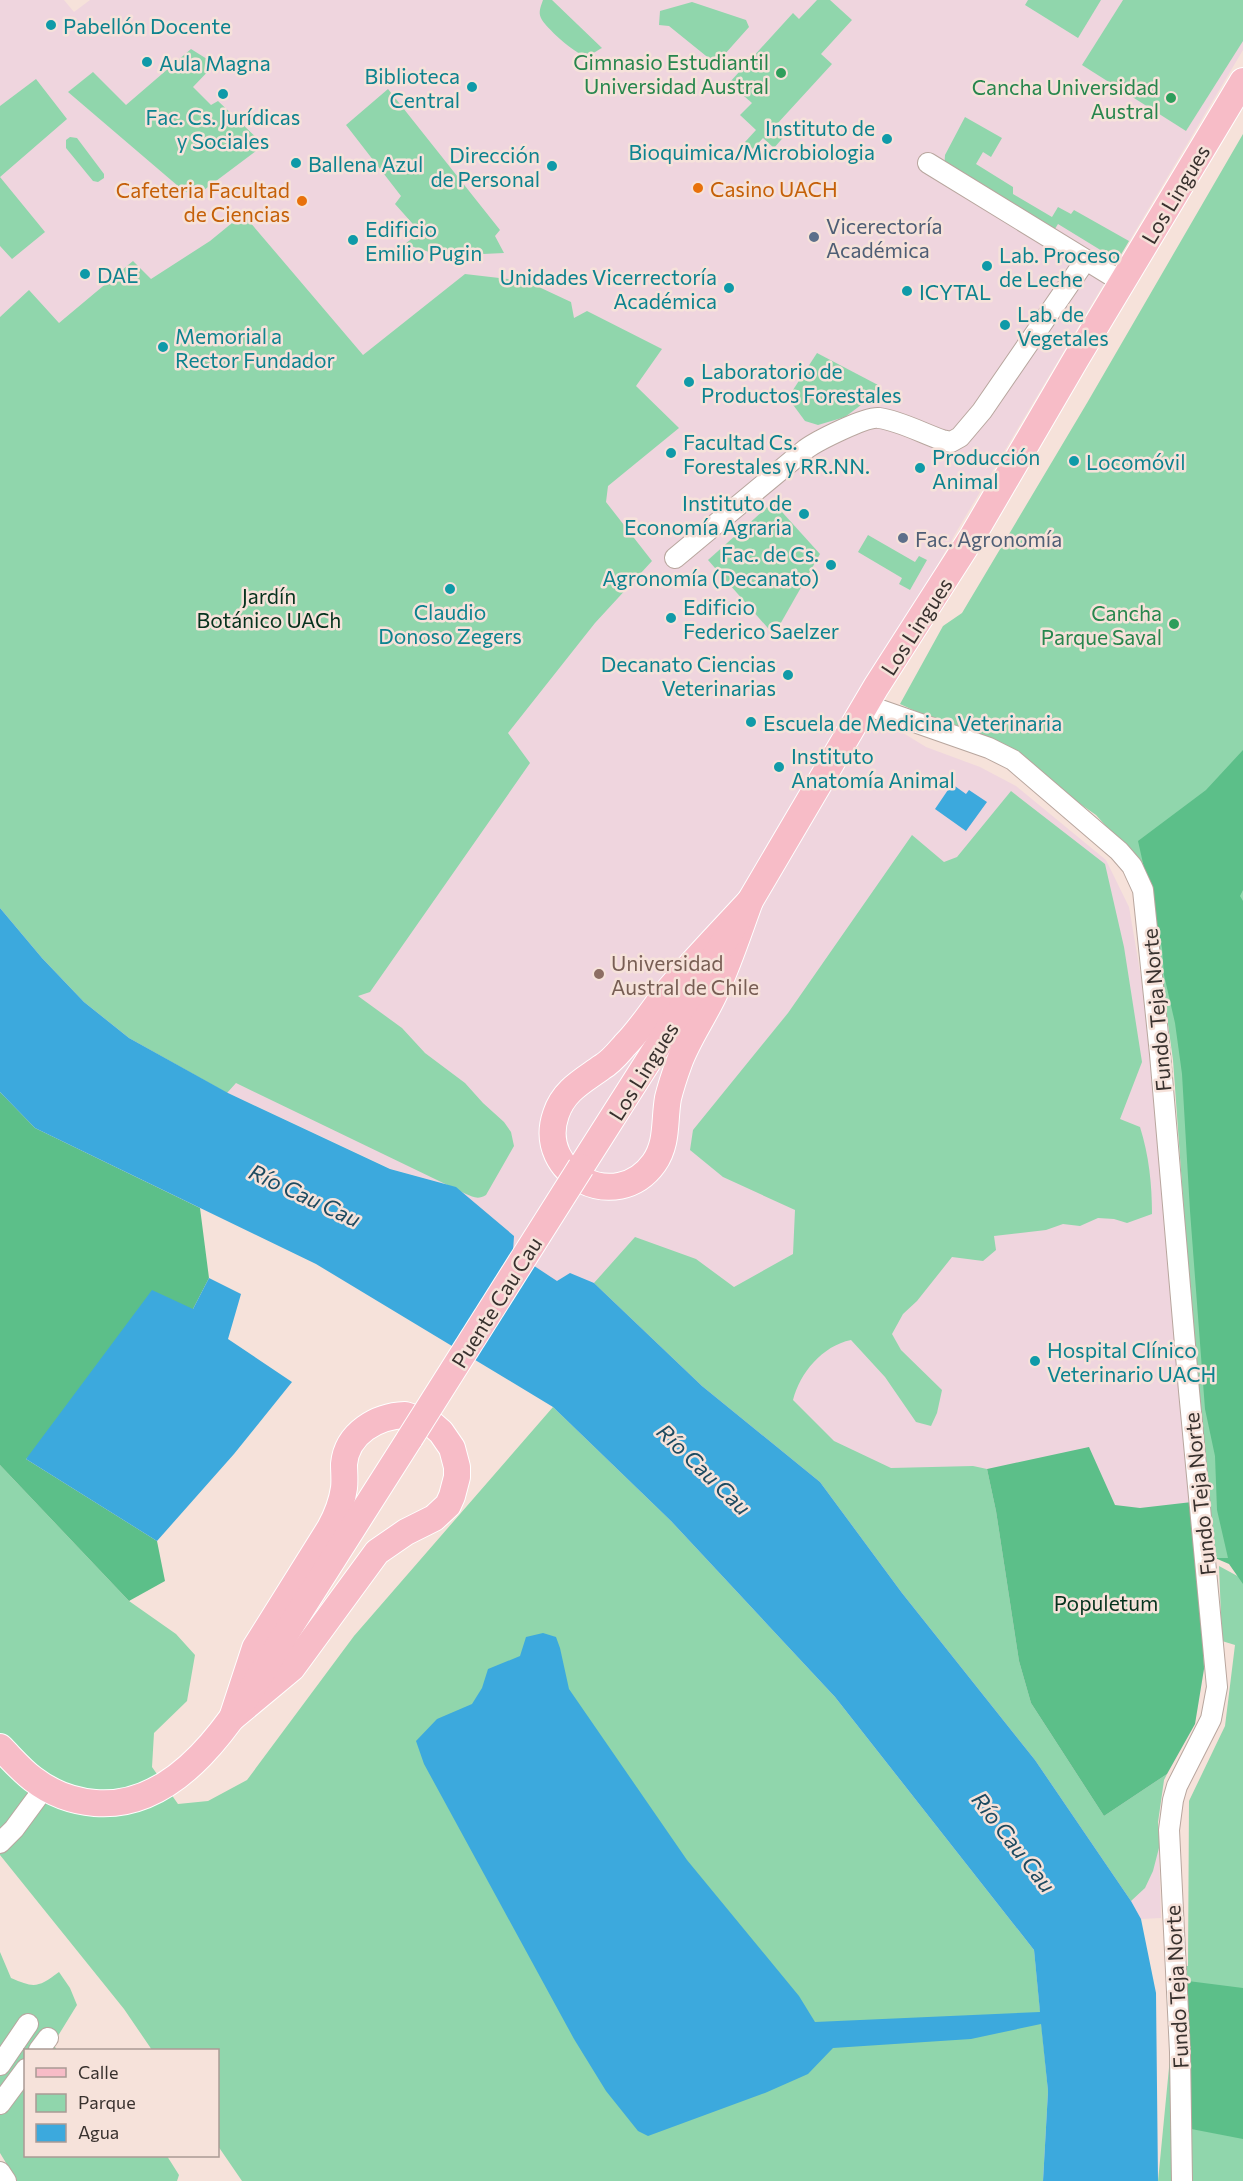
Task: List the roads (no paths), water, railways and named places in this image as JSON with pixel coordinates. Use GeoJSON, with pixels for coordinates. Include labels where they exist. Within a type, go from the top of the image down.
{"type":"FeatureCollection","features":[{"type":"Feature","properties":{"kind":"main road","name":"Los Lingues"},"geometry":{"type":"LineString","coordinates":[[582,1167],[750,902],[866,705],[972,537],[1243,81]]}},
{"type":"Feature","properties":{"kind":"main road"},"geometry":{"type":"LineString","coordinates":[[750,902],[717,988],[680,1060],[668,1099],[664,1140],[655,1161],[642,1176],[616,1187],[596,1186],[578,1179],[564,1166],[555,1150],[552,1131],[560,1104],[574,1086],[604,1066],[627,1044],[672,986],[750,902]]}},
{"type":"Feature","properties":{"kind":"main road","name":"Puente Cau Cau"},"geometry":{"type":"LineString","coordinates":[[232,1718],[582,1167]]}},
{"type":"Feature","properties":{"kind":"main road"},"geometry":{"type":"LineString","coordinates":[[0,1747],[22,1770],[45,1787],[87,1802],[116,1803],[143,1797],[179,1776],[232,1718],[292,1668],[377,1552],[406,1532],[434,1518],[448,1504],[458,1477],[456,1457],[447,1439],[433,1425],[424,1420],[405,1416],[386,1417],[368,1425],[354,1439],[346,1457],[345,1485],[337,1514],[255,1648],[232,1718]]}},
{"type":"Feature","properties":{"kind":"street"},"geometry":{"type":"LineString","coordinates":[[928,163],[1084,261],[1122,282]]}},
{"type":"Feature","properties":{"kind":"street"},"geometry":{"type":"LineString","coordinates":[[675,558],[812,445],[854,425],[877,417],[942,440],[951,442],[960,437],[982,411],[1084,261]]}},
{"type":"Feature","properties":{"kind":"street","name":"Fundo Teja Norte"},"geometry":{"type":"LineString","coordinates":[[866,705],[989,748],[1013,760],[1119,851],[1132,866],[1143,890],[1161,1054],[1189,1391],[1217,1687],[1211,1719],[1175,1793],[1168,1830],[1180,2052],[1182,2181]]}},
{"type":"Feature","properties":{"kind":"street"},"geometry":{"type":"LineString","coordinates":[[0,1843],[14,1829],[45,1787]]}},
{"type":"Feature","properties":{"kind":"street"},"geometry":{"type":"LineString","coordinates":[[0,2065],[28,2024]]}},
{"type":"Feature","properties":{"kind":"street"},"geometry":{"type":"LineString","coordinates":[[0,2104],[24,2072]]}},
{"type":"Feature","properties":{"kind":"street"},"geometry":{"type":"LineString","coordinates":[[0,2172],[6,2181]]}},
{"type":"Feature","properties":{"kind":"water"},"geometry":{"type":"Polygon","coordinates":[[[952,784],[966,794],[969,790],[987,802],[966,831],[935,809],[952,784]]]}},
{"type":"Feature","properties":{"kind":"water","name":"Río Cau Cau"},"geometry":{"type":"Polygon","coordinates":[[[0,908],[42,958],[84,1002],[129,1038],[228,1093],[390,1169],[456,1187],[514,1236],[513,1252],[557,1281],[570,1273],[594,1283],[702,1386],[820,1482],[902,1593],[1035,1760],[1141,1919],[1156,1993],[1158,2181],[1043,2181],[1048,2091],[1041,2024],[971,2039],[833,2048],[808,2074],[765,2093],[648,2136],[638,2131],[606,2091],[574,2039],[424,1764],[416,1741],[437,1719],[472,1704],[482,1688],[488,1669],[520,1656],[526,1637],[543,1633],[556,1637],[569,1689],[687,1860],[799,1996],[815,2022],[1040,2012],[1034,1950],[835,1697],[671,1521],[553,1407],[316,1264],[35,1128],[0,1092],[0,908]]]}},
{"type":"Feature","properties":{"kind":"water"},"geometry":{"type":"Polygon","coordinates":[[[209,1278],[241,1294],[228,1339],[292,1382],[234,1454],[157,1541],[26,1459],[152,1290],[193,1309],[209,1278]]]}},
{"type":"Feature","properties":{"kind":"place","name":"Pabellón Docente"},"geometry":{"type":"Point","coordinates":[51,25]}},
{"type":"Feature","properties":{"kind":"place","name":"Aula Magna"},"geometry":{"type":"Point","coordinates":[147,62]}},
{"type":"Feature","properties":{"kind":"place","name":"Gimnasio Estudiantil Universidad Austral"},"geometry":{"type":"Point","coordinates":[781,73]}},
{"type":"Feature","properties":{"kind":"place","name":"Biblioteca Central"},"geometry":{"type":"Point","coordinates":[472,87]}},
{"type":"Feature","properties":{"kind":"place","name":"Fac. Cs. Jurídicas y Sociales"},"geometry":{"type":"Point","coordinates":[223,94]}},
{"type":"Feature","properties":{"kind":"place","name":"Cancha Universidad Austral"},"geometry":{"type":"Point","coordinates":[1171,98]}},
{"type":"Feature","properties":{"kind":"place","name":"Instituto de Bioquimica/Microbiologia"},"geometry":{"type":"Point","coordinates":[887,139]}},
{"type":"Feature","properties":{"kind":"place","name":"Ballena Azul"},"geometry":{"type":"Point","coordinates":[296,163]}},
{"type":"Feature","properties":{"kind":"place","name":"Dirección de Personal"},"geometry":{"type":"Point","coordinates":[552,166]}},
{"type":"Feature","properties":{"kind":"place","name":"Casino UACH"},"geometry":{"type":"Point","coordinates":[698,188]}},
{"type":"Feature","properties":{"kind":"place","name":"Cafeteria Facultad de Ciencias"},"geometry":{"type":"Point","coordinates":[302,201]}},
{"type":"Feature","properties":{"kind":"place","name":"Vicerectoría Académica"},"geometry":{"type":"Point","coordinates":[814,237]}},
{"type":"Feature","properties":{"kind":"place","name":"Edificio Emilio Pugin"},"geometry":{"type":"Point","coordinates":[353,240]}},
{"type":"Feature","properties":{"kind":"place","name":"Lab. Proceso de Leche"},"geometry":{"type":"Point","coordinates":[987,266]}},
{"type":"Feature","properties":{"kind":"place","name":"DAE"},"geometry":{"type":"Point","coordinates":[85,274]}},
{"type":"Feature","properties":{"kind":"place","name":"Unidades Vicerrectoría Académica"},"geometry":{"type":"Point","coordinates":[729,288]}},
{"type":"Feature","properties":{"kind":"place","name":"ICYTAL"},"geometry":{"type":"Point","coordinates":[907,291]}},
{"type":"Feature","properties":{"kind":"place","name":"Lab. de Vegetales"},"geometry":{"type":"Point","coordinates":[1005,325]}},
{"type":"Feature","properties":{"kind":"place","name":"Memorial a Rector Fundador"},"geometry":{"type":"Point","coordinates":[163,347]}},
{"type":"Feature","properties":{"kind":"place","name":"Laboratorio de Productos Forestales"},"geometry":{"type":"Point","coordinates":[689,382]}},
{"type":"Feature","properties":{"kind":"place","name":"Facultad Cs. Forestales y RR.NN."},"geometry":{"type":"Point","coordinates":[671,453]}},
{"type":"Feature","properties":{"kind":"place","name":"Locomóvil"},"geometry":{"type":"Point","coordinates":[1074,461]}},
{"type":"Feature","properties":{"kind":"place","name":"Producción Animal"},"geometry":{"type":"Point","coordinates":[920,468]}},
{"type":"Feature","properties":{"kind":"place","name":"Instituto de Economía Agraria"},"geometry":{"type":"Point","coordinates":[804,514]}},
{"type":"Feature","properties":{"kind":"place","name":"Fac. Agronomía"},"geometry":{"type":"Point","coordinates":[903,538]}},
{"type":"Feature","properties":{"kind":"place","name":"Fac. de Cs. Agronomía (Decanato)"},"geometry":{"type":"Point","coordinates":[831,565]}},
{"type":"Feature","properties":{"kind":"place","name":"Claudio Donoso Zegers"},"geometry":{"type":"Point","coordinates":[450,589]}},
{"type":"Feature","properties":{"kind":"place","name":"Edificio Federico Saelzer"},"geometry":{"type":"Point","coordinates":[671,618]}},
{"type":"Feature","properties":{"kind":"place","name":"Cancha Parque Saval"},"geometry":{"type":"Point","coordinates":[1174,624]}},
{"type":"Feature","properties":{"kind":"place","name":"Decanato Ciencias Veterinarias"},"geometry":{"type":"Point","coordinates":[788,675]}},
{"type":"Feature","properties":{"kind":"place","name":"Escuela de Medicina Veterinaria"},"geometry":{"type":"Point","coordinates":[751,722]}},
{"type":"Feature","properties":{"kind":"place","name":"Instituto Anatomía Animal"},"geometry":{"type":"Point","coordinates":[779,767]}},
{"type":"Feature","properties":{"kind":"place","name":"Universidad Austral de Chile"},"geometry":{"type":"Point","coordinates":[599,974]}},
{"type":"Feature","properties":{"kind":"place","name":"Hospital Clínico Veterinario UACH"},"geometry":{"type":"Point","coordinates":[1035,1361]}},
{"type":"Feature","properties":{"kind":"park label","name":"Jardín Botánico UACh"},"geometry":{"type":"Point","coordinates":[269,607]}},
{"type":"Feature","properties":{"kind":"park label","name":"Populetum"},"geometry":{"type":"Point","coordinates":[1106,1602]}}]}
